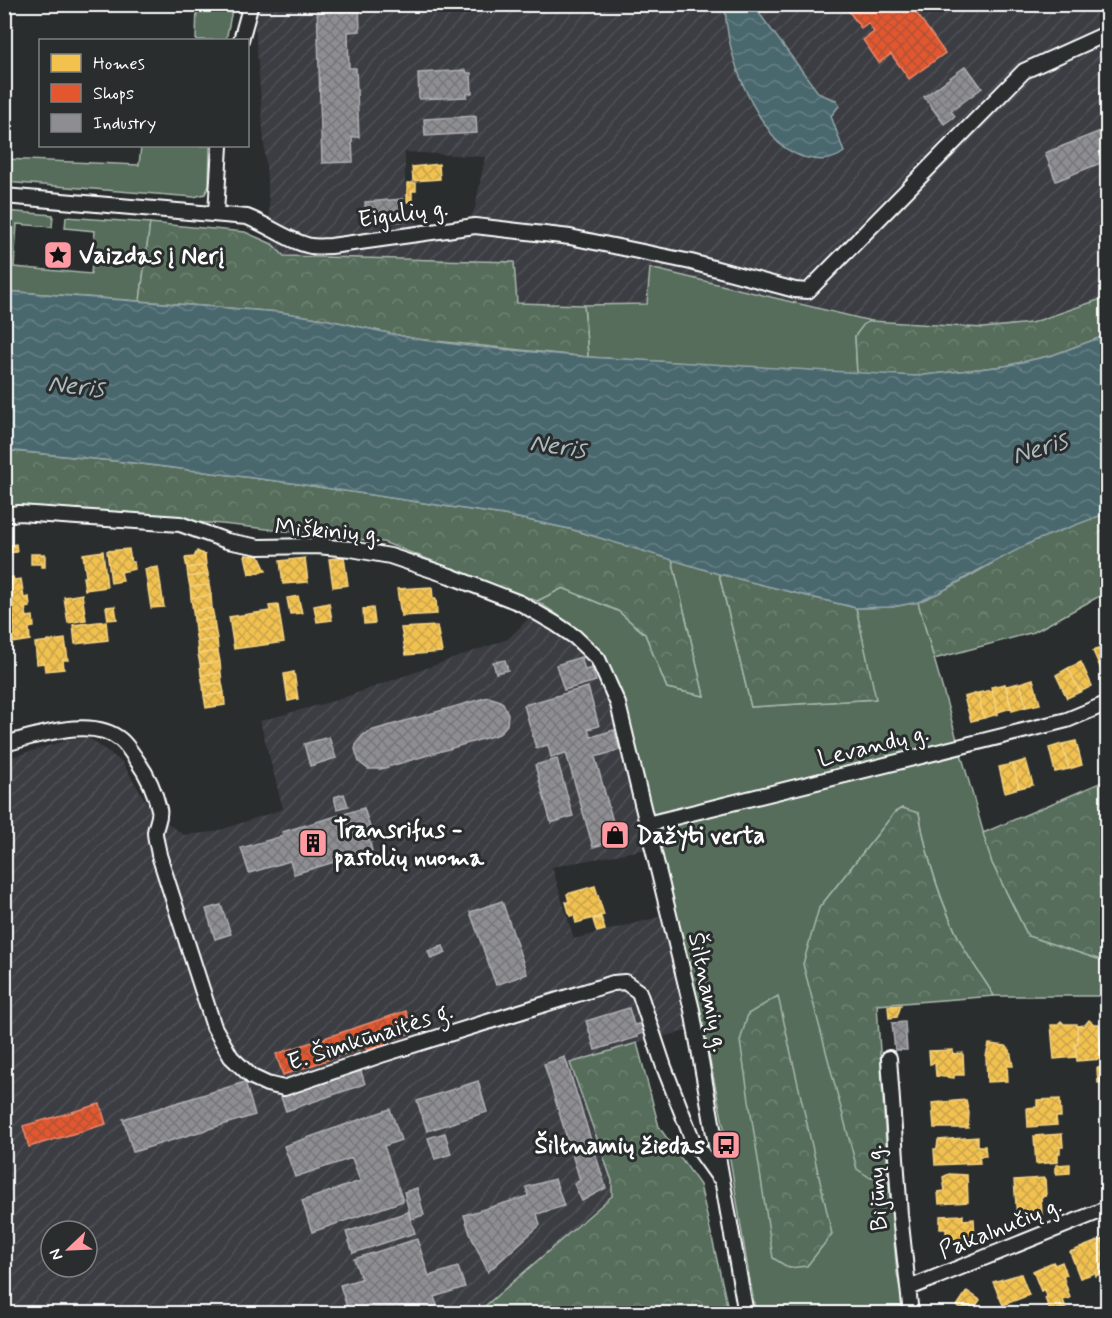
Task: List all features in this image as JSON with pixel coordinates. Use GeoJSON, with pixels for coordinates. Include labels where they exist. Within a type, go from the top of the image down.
{"type":"FeatureCollection","features":[{"type":"Feature","properties":{"kind":"street"},"geometry":{"type":"LineString","coordinates":[[241,39],[251,4]]}},
{"type":"Feature","properties":{"kind":"street","name":"Eigulių g."},"geometry":{"type":"LineString","coordinates":[[4,196],[248,217],[293,240],[311,246],[330,246],[475,226],[570,237],[692,262],[795,290],[808,291],[1024,71],[1107,33]]}},
{"type":"Feature","properties":{"kind":"street"},"geometry":{"type":"LineString","coordinates":[[216,213],[220,147]]}},
{"type":"Feature","properties":{"kind":"street","name":"Miškinių g."},"geometry":{"type":"LineString","coordinates":[[4,515],[19,513],[180,524],[227,541],[259,547],[316,546],[390,556],[520,603],[575,637],[598,659],[611,684]]}},
{"type":"Feature","properties":{"kind":"street","name":"Šiltnamių g."},"geometry":{"type":"LineString","coordinates":[[611,684],[618,704],[692,1010],[747,1314]]}},
{"type":"Feature","properties":{"kind":"street","name":"Levandų g."},"geometry":{"type":"LineString","coordinates":[[647,824],[1067,720],[1107,703]]}},
{"type":"Feature","properties":{"kind":"street","name":"E. Šimkūnaitės g."},"geometry":{"type":"LineString","coordinates":[[4,744],[80,728],[94,728],[109,732],[131,751],[144,771],[160,812],[155,833],[159,855],[214,1027],[231,1058],[252,1077],[284,1088],[470,1027],[612,983],[625,982],[639,992],[693,1142],[721,1180]]}},
{"type":"Feature","properties":{"kind":"street","name":"Bijūnų g."},"geometry":{"type":"LineString","coordinates":[[889,1058],[900,1215],[911,1314]]}},
{"type":"Feature","properties":{"kind":"street","name":"Pakalnučių g."},"geometry":{"type":"LineString","coordinates":[[909,1288],[1107,1208]]}},
{"type":"Feature","properties":{"kind":"shaded area"},"geometry":{"type":"Polygon","coordinates":[[[257,4],[1107,5],[1107,297],[1031,323],[983,328],[871,321],[650,268],[647,304],[517,303],[514,262],[284,256],[272,244],[254,13],[257,4]],[[405,152],[405,206],[419,224],[470,218],[475,208],[485,157],[405,152]]]}},
{"type":"Feature","properties":{"kind":"shaded area"},"geometry":{"type":"Polygon","coordinates":[[[530,617],[582,652],[595,667],[613,714],[647,849],[552,867],[574,939],[663,916],[690,1030],[571,1063],[612,1181],[612,1196],[477,1313],[5,1314],[5,759],[71,739],[89,738],[122,762],[153,813],[184,835],[214,832],[283,809],[260,721],[337,700],[508,639],[530,617]]]}},
{"type":"Feature","properties":{"kind":"green space"},"geometry":{"type":"Polygon","coordinates":[[[197,5],[233,5],[226,39],[196,39],[197,5]]]}},
{"type":"Feature","properties":{"kind":"green space"},"geometry":{"type":"Polygon","coordinates":[[[141,147],[210,147],[209,186],[205,194],[194,197],[5,182],[5,159],[139,165],[141,147]]]}},
{"type":"Feature","properties":{"kind":"green space"},"geometry":{"type":"Polygon","coordinates":[[[4,211],[53,215],[52,227],[17,224],[14,267],[91,274],[95,231],[65,228],[66,217],[150,223],[140,301],[5,291],[4,211]]]}},
{"type":"Feature","properties":{"kind":"green space"},"geometry":{"type":"Polygon","coordinates":[[[150,223],[245,232],[272,244],[284,256],[514,262],[517,303],[584,305],[588,357],[416,339],[324,319],[279,312],[140,301],[150,223]]]}},
{"type":"Feature","properties":{"kind":"green space"},"geometry":{"type":"Polygon","coordinates":[[[650,268],[871,321],[864,325],[855,336],[857,374],[588,357],[584,305],[647,304],[650,268]]]}},
{"type":"Feature","properties":{"kind":"green space"},"geometry":{"type":"Polygon","coordinates":[[[1107,297],[1107,335],[1053,355],[1005,366],[916,376],[857,374],[855,336],[864,324],[871,321],[983,328],[1031,323],[1107,297]]]}},
{"type":"Feature","properties":{"kind":"green space"},"geometry":{"type":"Polygon","coordinates":[[[4,450],[134,463],[292,483],[504,515],[570,529],[672,559],[704,696],[667,688],[645,634],[618,611],[563,588],[537,601],[383,542],[222,524],[5,508],[4,450]]]}},
{"type":"Feature","properties":{"kind":"green space"},"geometry":{"type":"Polygon","coordinates":[[[1107,513],[1107,592],[1034,632],[934,659],[918,602],[1033,541],[1107,513]]]}},
{"type":"Feature","properties":{"kind":"green space"},"geometry":{"type":"Polygon","coordinates":[[[672,559],[719,574],[751,707],[875,699],[856,608],[892,607],[918,602],[992,863],[1028,936],[1107,962],[1107,996],[994,996],[954,929],[941,897],[926,848],[919,814],[902,808],[895,812],[819,908],[869,1177],[888,1175],[897,1273],[905,1313],[756,1313],[728,1148],[707,1046],[659,842],[622,700],[595,648],[558,615],[537,601],[563,588],[618,611],[645,634],[667,688],[704,696],[672,559]]]}},
{"type":"Feature","properties":{"kind":"green space"},"geometry":{"type":"Polygon","coordinates":[[[719,574],[856,608],[876,699],[751,707],[719,574]]]}},
{"type":"Feature","properties":{"kind":"green space"},"geometry":{"type":"Polygon","coordinates":[[[1107,780],[1107,962],[1028,936],[992,863],[983,833],[1107,780]]]}},
{"type":"Feature","properties":{"kind":"green space"},"geometry":{"type":"Polygon","coordinates":[[[902,808],[919,813],[931,864],[954,929],[994,996],[877,1005],[888,1175],[869,1177],[857,1169],[803,964],[819,908],[895,812],[902,808]]]}},
{"type":"Feature","properties":{"kind":"green space"},"geometry":{"type":"Polygon","coordinates":[[[778,996],[832,1234],[807,1266],[789,1268],[773,1258],[740,1041],[748,1014],[778,996]]]}},
{"type":"Feature","properties":{"kind":"green space"},"geometry":{"type":"Polygon","coordinates":[[[637,1043],[659,1127],[700,1185],[729,1313],[477,1313],[612,1196],[612,1181],[570,1063],[637,1043]]]}},
{"type":"Feature","properties":{"kind":"water"},"geometry":{"type":"Polygon","coordinates":[[[725,5],[753,5],[817,91],[837,100],[839,106],[831,116],[844,152],[829,159],[809,158],[791,152],[775,139],[744,87],[729,37],[725,5]]]}},
{"type":"Feature","properties":{"kind":"water","name":"Neris"},"geometry":{"type":"Polygon","coordinates":[[[4,291],[279,312],[324,319],[416,339],[469,346],[588,357],[916,376],[1005,366],[1053,355],[1107,335],[1107,513],[1034,541],[939,593],[918,602],[892,607],[856,608],[719,574],[570,529],[504,515],[292,483],[134,463],[5,450],[4,291]]]}},
{"type":"Feature","properties":{"kind":"building: Homes"},"geometry":{"type":"Polygon","coordinates":[[[439,164],[440,179],[413,181],[412,167],[439,164]]]}},
{"type":"Feature","properties":{"kind":"building: Homes"},"geometry":{"type":"Polygon","coordinates":[[[407,183],[416,183],[416,191],[412,191],[412,202],[407,202],[407,183]]]}},
{"type":"Feature","properties":{"kind":"building: Homes"},"geometry":{"type":"Polygon","coordinates":[[[16,544],[17,552],[4,553],[4,546],[16,544]]]}},
{"type":"Feature","properties":{"kind":"building: Homes"},"geometry":{"type":"Polygon","coordinates":[[[129,549],[131,562],[134,562],[135,569],[121,572],[123,581],[111,583],[107,551],[129,549]]]}},
{"type":"Feature","properties":{"kind":"building: Homes"},"geometry":{"type":"Polygon","coordinates":[[[103,551],[107,587],[85,590],[83,554],[103,551]]]}},
{"type":"Feature","properties":{"kind":"building: Homes"},"geometry":{"type":"Polygon","coordinates":[[[197,551],[205,555],[206,565],[187,568],[185,558],[194,557],[197,551]]]}},
{"type":"Feature","properties":{"kind":"building: Homes"},"geometry":{"type":"Polygon","coordinates":[[[31,554],[45,554],[45,567],[41,567],[41,564],[31,564],[31,554]]]}},
{"type":"Feature","properties":{"kind":"building: Homes"},"geometry":{"type":"Polygon","coordinates":[[[245,555],[259,556],[266,571],[249,574],[245,555]]]}},
{"type":"Feature","properties":{"kind":"building: Homes"},"geometry":{"type":"Polygon","coordinates":[[[344,557],[348,585],[333,587],[329,559],[344,557]]]}},
{"type":"Feature","properties":{"kind":"building: Homes"},"geometry":{"type":"Polygon","coordinates":[[[305,558],[308,582],[283,584],[280,561],[305,558]]]}},
{"type":"Feature","properties":{"kind":"building: Homes"},"geometry":{"type":"Polygon","coordinates":[[[206,565],[208,574],[188,577],[187,568],[206,565]]]}},
{"type":"Feature","properties":{"kind":"building: Homes"},"geometry":{"type":"Polygon","coordinates":[[[158,567],[164,607],[151,608],[145,569],[158,567]]]}},
{"type":"Feature","properties":{"kind":"building: Homes"},"geometry":{"type":"Polygon","coordinates":[[[208,574],[209,585],[190,587],[188,577],[208,574]]]}},
{"type":"Feature","properties":{"kind":"building: Homes"},"geometry":{"type":"Polygon","coordinates":[[[13,577],[14,580],[21,579],[24,598],[29,597],[30,607],[25,608],[27,617],[33,616],[34,627],[29,628],[30,640],[12,643],[11,633],[15,632],[9,594],[5,594],[4,578],[13,577]]]}},
{"type":"Feature","properties":{"kind":"building: Homes"},"geometry":{"type":"Polygon","coordinates":[[[209,585],[211,595],[191,598],[190,587],[209,585]]]}},
{"type":"Feature","properties":{"kind":"building: Homes"},"geometry":{"type":"Polygon","coordinates":[[[432,587],[437,614],[401,616],[397,589],[432,587]]]}},
{"type":"Feature","properties":{"kind":"building: Homes"},"geometry":{"type":"Polygon","coordinates":[[[82,594],[86,620],[68,623],[64,597],[82,594]]]}},
{"type":"Feature","properties":{"kind":"building: Homes"},"geometry":{"type":"Polygon","coordinates":[[[211,595],[212,608],[193,611],[191,598],[211,595]]]}},
{"type":"Feature","properties":{"kind":"building: Homes"},"geometry":{"type":"Polygon","coordinates":[[[298,596],[302,613],[290,614],[287,598],[298,596]]]}},
{"type":"Feature","properties":{"kind":"building: Homes"},"geometry":{"type":"Polygon","coordinates":[[[329,603],[332,620],[317,622],[314,606],[329,603]]]}},
{"type":"Feature","properties":{"kind":"building: Homes"},"geometry":{"type":"Polygon","coordinates":[[[278,605],[284,642],[234,649],[229,617],[270,611],[269,606],[278,605]]]}},
{"type":"Feature","properties":{"kind":"building: Homes"},"geometry":{"type":"Polygon","coordinates":[[[115,606],[117,619],[108,620],[106,607],[115,606]]]}},
{"type":"Feature","properties":{"kind":"building: Homes"},"geometry":{"type":"Polygon","coordinates":[[[212,608],[214,618],[194,620],[193,611],[212,608]]]}},
{"type":"Feature","properties":{"kind":"building: Homes"},"geometry":{"type":"Polygon","coordinates":[[[373,608],[375,623],[364,624],[363,609],[373,608]]]}},
{"type":"Feature","properties":{"kind":"building: Homes"},"geometry":{"type":"Polygon","coordinates":[[[214,618],[215,628],[195,631],[194,620],[214,618]]]}},
{"type":"Feature","properties":{"kind":"building: Homes"},"geometry":{"type":"Polygon","coordinates":[[[106,621],[108,640],[75,644],[73,625],[106,621]]]}},
{"type":"Feature","properties":{"kind":"building: Homes"},"geometry":{"type":"Polygon","coordinates":[[[437,626],[442,652],[406,655],[401,628],[437,626]]]}},
{"type":"Feature","properties":{"kind":"building: Homes"},"geometry":{"type":"Polygon","coordinates":[[[215,628],[217,639],[197,642],[195,631],[215,628]]]}},
{"type":"Feature","properties":{"kind":"building: Homes"},"geometry":{"type":"Polygon","coordinates":[[[65,639],[68,660],[63,660],[64,669],[45,671],[44,663],[37,664],[35,643],[65,639]]]}},
{"type":"Feature","properties":{"kind":"building: Homes"},"geometry":{"type":"Polygon","coordinates":[[[217,639],[218,651],[198,654],[197,642],[217,639]]]}},
{"type":"Feature","properties":{"kind":"building: Homes"},"geometry":{"type":"Polygon","coordinates":[[[1108,645],[1108,675],[1104,676],[1093,651],[1108,645]]]}},
{"type":"Feature","properties":{"kind":"building: Homes"},"geometry":{"type":"Polygon","coordinates":[[[218,651],[220,662],[200,664],[198,654],[218,651]]]}},
{"type":"Feature","properties":{"kind":"building: Homes"},"geometry":{"type":"Polygon","coordinates":[[[220,662],[221,673],[201,675],[200,664],[220,662]]]}},
{"type":"Feature","properties":{"kind":"building: Homes"},"geometry":{"type":"Polygon","coordinates":[[[1081,662],[1092,686],[1080,692],[1068,668],[1081,662]]]}},
{"type":"Feature","properties":{"kind":"building: Homes"},"geometry":{"type":"Polygon","coordinates":[[[1068,668],[1080,692],[1067,698],[1056,675],[1068,668]]]}},
{"type":"Feature","properties":{"kind":"building: Homes"},"geometry":{"type":"Polygon","coordinates":[[[294,672],[298,699],[288,701],[284,674],[294,672]]]}},
{"type":"Feature","properties":{"kind":"building: Homes"},"geometry":{"type":"Polygon","coordinates":[[[221,673],[222,683],[203,685],[201,675],[221,673]]]}},
{"type":"Feature","properties":{"kind":"building: Homes"},"geometry":{"type":"Polygon","coordinates":[[[1033,679],[1040,704],[1026,707],[1020,683],[1033,679]]]}},
{"type":"Feature","properties":{"kind":"building: Homes"},"geometry":{"type":"Polygon","coordinates":[[[222,683],[224,693],[204,696],[203,685],[222,683]]]}},
{"type":"Feature","properties":{"kind":"building: Homes"},"geometry":{"type":"Polygon","coordinates":[[[1020,683],[1026,707],[1012,711],[1006,686],[1020,683]]]}},
{"type":"Feature","properties":{"kind":"building: Homes"},"geometry":{"type":"Polygon","coordinates":[[[1005,684],[1011,708],[998,712],[991,687],[1005,684]]]}},
{"type":"Feature","properties":{"kind":"building: Homes"},"geometry":{"type":"Polygon","coordinates":[[[992,690],[998,714],[984,718],[978,693],[992,690]]]}},
{"type":"Feature","properties":{"kind":"building: Homes"},"geometry":{"type":"Polygon","coordinates":[[[224,693],[225,705],[206,708],[204,696],[224,693]]]}},
{"type":"Feature","properties":{"kind":"building: Homes"},"geometry":{"type":"Polygon","coordinates":[[[978,693],[984,718],[971,721],[964,697],[978,693]]]}},
{"type":"Feature","properties":{"kind":"building: Homes"},"geometry":{"type":"Polygon","coordinates":[[[1076,741],[1082,765],[1069,769],[1062,744],[1076,741]]]}},
{"type":"Feature","properties":{"kind":"building: Homes"},"geometry":{"type":"Polygon","coordinates":[[[1062,744],[1069,769],[1055,772],[1049,748],[1062,744]]]}},
{"type":"Feature","properties":{"kind":"building: Homes"},"geometry":{"type":"Polygon","coordinates":[[[1026,760],[1033,785],[1019,788],[1013,764],[1026,760]]]}},
{"type":"Feature","properties":{"kind":"building: Homes"},"geometry":{"type":"Polygon","coordinates":[[[1013,764],[1019,788],[1005,792],[999,767],[1013,764]]]}},
{"type":"Feature","properties":{"kind":"building: Homes"},"geometry":{"type":"Polygon","coordinates":[[[595,886],[604,915],[576,923],[574,915],[570,916],[566,902],[569,902],[567,894],[595,886]]]}},
{"type":"Feature","properties":{"kind":"building: Homes"},"geometry":{"type":"Polygon","coordinates":[[[601,917],[605,930],[597,932],[593,920],[601,917]]]}},
{"type":"Feature","properties":{"kind":"building: Homes"},"geometry":{"type":"Polygon","coordinates":[[[901,1005],[897,1017],[889,1018],[888,1006],[901,1005]]]}},
{"type":"Feature","properties":{"kind":"building: Homes"},"geometry":{"type":"Polygon","coordinates":[[[1089,1020],[1094,1024],[1099,1024],[1102,1059],[1077,1061],[1075,1044],[1078,1044],[1077,1026],[1085,1025],[1089,1020]]]}},
{"type":"Feature","properties":{"kind":"building: Homes"},"geometry":{"type":"Polygon","coordinates":[[[1061,1021],[1064,1024],[1077,1024],[1076,1057],[1054,1059],[1051,1025],[1057,1025],[1061,1021]]]}},
{"type":"Feature","properties":{"kind":"building: Homes"},"geometry":{"type":"Polygon","coordinates":[[[989,1044],[1006,1046],[1010,1050],[1013,1066],[1007,1066],[1008,1081],[987,1082],[986,1056],[989,1044]]]}},
{"type":"Feature","properties":{"kind":"building: Homes"},"geometry":{"type":"Polygon","coordinates":[[[953,1050],[953,1054],[963,1053],[964,1075],[954,1075],[954,1078],[936,1076],[935,1063],[930,1064],[929,1051],[953,1050]]]}},
{"type":"Feature","properties":{"kind":"building: Homes"},"geometry":{"type":"Polygon","coordinates":[[[1108,1067],[1108,1082],[1098,1083],[1097,1068],[1108,1067]]]}},
{"type":"Feature","properties":{"kind":"building: Homes"},"geometry":{"type":"Polygon","coordinates":[[[1060,1099],[1061,1117],[1056,1117],[1057,1125],[1028,1127],[1027,1108],[1037,1107],[1037,1100],[1060,1099]]]}},
{"type":"Feature","properties":{"kind":"building: Homes"},"geometry":{"type":"Polygon","coordinates":[[[966,1100],[969,1113],[968,1128],[934,1128],[932,1103],[966,1100]]]}},
{"type":"Feature","properties":{"kind":"building: Homes"},"geometry":{"type":"Polygon","coordinates":[[[1062,1134],[1063,1147],[1060,1147],[1060,1153],[1058,1153],[1058,1162],[1036,1164],[1034,1136],[1062,1134]]]}},
{"type":"Feature","properties":{"kind":"building: Homes"},"geometry":{"type":"Polygon","coordinates":[[[978,1137],[978,1146],[985,1146],[986,1156],[979,1156],[980,1163],[935,1165],[934,1149],[937,1149],[938,1140],[978,1137]]]}},
{"type":"Feature","properties":{"kind":"building: Homes"},"geometry":{"type":"Polygon","coordinates":[[[1070,1164],[1070,1173],[1056,1174],[1056,1165],[1070,1164]]]}},
{"type":"Feature","properties":{"kind":"building: Homes"},"geometry":{"type":"Polygon","coordinates":[[[949,1174],[967,1175],[968,1202],[939,1204],[938,1192],[945,1191],[943,1177],[949,1174]]]}},
{"type":"Feature","properties":{"kind":"building: Homes"},"geometry":{"type":"Polygon","coordinates":[[[1045,1178],[1046,1196],[1041,1197],[1042,1215],[1017,1217],[1014,1180],[1045,1178]]]}},
{"type":"Feature","properties":{"kind":"building: Homes"},"geometry":{"type":"Polygon","coordinates":[[[963,1215],[963,1220],[974,1219],[975,1240],[964,1240],[964,1243],[946,1241],[946,1229],[940,1229],[940,1216],[963,1215]]]}},
{"type":"Feature","properties":{"kind":"building: Homes"},"geometry":{"type":"Polygon","coordinates":[[[1103,1239],[1108,1251],[1108,1271],[1096,1276],[1095,1273],[1080,1278],[1070,1252],[1103,1239]]]}},
{"type":"Feature","properties":{"kind":"building: Homes"},"geometry":{"type":"Polygon","coordinates":[[[1053,1262],[1055,1265],[1062,1262],[1067,1275],[1063,1276],[1070,1298],[1063,1300],[1066,1308],[1051,1314],[1045,1298],[1047,1297],[1044,1290],[1041,1291],[1033,1271],[1053,1262]]]}},
{"type":"Feature","properties":{"kind":"building: Homes"},"geometry":{"type":"Polygon","coordinates":[[[1021,1274],[1029,1295],[1003,1305],[993,1282],[1021,1274]]]}},
{"type":"Feature","properties":{"kind":"building: Homes"},"geometry":{"type":"Polygon","coordinates":[[[967,1291],[980,1300],[972,1311],[983,1314],[964,1314],[964,1311],[957,1306],[967,1291]]]}},
{"type":"Feature","properties":{"kind":"building: Shops"},"geometry":{"type":"Polygon","coordinates":[[[854,4],[910,4],[945,53],[909,79],[891,54],[879,63],[863,40],[874,32],[868,23],[861,28],[847,9],[854,4]]]}},
{"type":"Feature","properties":{"kind":"building: Shops"},"geometry":{"type":"Polygon","coordinates":[[[406,1011],[413,1032],[387,1041],[389,1045],[367,1052],[366,1047],[283,1075],[276,1054],[406,1011]]]}},
{"type":"Feature","properties":{"kind":"building: Shops"},"geometry":{"type":"Polygon","coordinates":[[[100,1104],[106,1124],[29,1147],[23,1126],[100,1104]]]}},
{"type":"Feature","properties":{"kind":"building: Industry"},"geometry":{"type":"Polygon","coordinates":[[[317,4],[359,4],[360,31],[348,32],[349,68],[356,68],[359,137],[352,137],[353,162],[322,163],[317,4]]]}},
{"type":"Feature","properties":{"kind":"building: Industry"},"geometry":{"type":"Polygon","coordinates":[[[966,66],[982,88],[951,111],[955,116],[944,124],[924,97],[966,66]]]}},
{"type":"Feature","properties":{"kind":"building: Industry"},"geometry":{"type":"Polygon","coordinates":[[[466,70],[467,73],[471,73],[472,93],[467,94],[467,97],[419,99],[418,73],[466,70]]]}},
{"type":"Feature","properties":{"kind":"building: Industry"},"geometry":{"type":"Polygon","coordinates":[[[476,116],[477,133],[425,136],[424,119],[476,116]]]}},
{"type":"Feature","properties":{"kind":"building: Industry"},"geometry":{"type":"Polygon","coordinates":[[[1108,128],[1108,160],[1056,181],[1045,153],[1108,128]]]}},
{"type":"Feature","properties":{"kind":"building: Industry"},"geometry":{"type":"Polygon","coordinates":[[[403,199],[406,221],[391,222],[391,215],[366,217],[365,202],[403,199]]]}},
{"type":"Feature","properties":{"kind":"building: Industry"},"geometry":{"type":"Polygon","coordinates":[[[581,657],[585,670],[592,668],[596,681],[564,690],[556,665],[581,657]]]}},
{"type":"Feature","properties":{"kind":"building: Industry"},"geometry":{"type":"Polygon","coordinates":[[[505,660],[508,670],[496,673],[493,662],[505,660]]]}},
{"type":"Feature","properties":{"kind":"building: Industry"},"geometry":{"type":"Polygon","coordinates":[[[588,687],[599,726],[588,729],[591,737],[614,730],[620,750],[595,757],[618,840],[593,847],[566,753],[551,757],[548,745],[536,748],[524,705],[588,687]]]}},
{"type":"Feature","properties":{"kind":"building: Industry"},"geometry":{"type":"Polygon","coordinates":[[[488,697],[503,703],[508,714],[507,725],[499,734],[381,769],[368,769],[359,762],[355,749],[357,742],[370,731],[488,697]]]}},
{"type":"Feature","properties":{"kind":"building: Industry"},"geometry":{"type":"Polygon","coordinates":[[[329,737],[336,758],[310,766],[304,744],[329,737]]]}},
{"type":"Feature","properties":{"kind":"building: Industry"},"geometry":{"type":"Polygon","coordinates":[[[557,759],[573,816],[551,823],[535,765],[557,759]]]}},
{"type":"Feature","properties":{"kind":"building: Industry"},"geometry":{"type":"Polygon","coordinates":[[[344,794],[348,806],[337,809],[334,797],[344,794]]]}},
{"type":"Feature","properties":{"kind":"building: Industry","name":"Transrifus - pastolių nuoma"},"geometry":{"type":"Polygon","coordinates":[[[364,808],[373,837],[369,839],[372,851],[294,874],[290,861],[249,873],[241,848],[283,836],[282,832],[364,808]]]}},
{"type":"Feature","properties":{"kind":"building: Industry"},"geometry":{"type":"Polygon","coordinates":[[[502,901],[527,974],[496,985],[470,912],[502,901]]]}},
{"type":"Feature","properties":{"kind":"building: Industry"},"geometry":{"type":"Polygon","coordinates":[[[221,905],[231,934],[215,939],[206,909],[221,905]]]}},
{"type":"Feature","properties":{"kind":"building: Industry"},"geometry":{"type":"Polygon","coordinates":[[[443,946],[446,953],[431,959],[428,951],[443,946]]]}},
{"type":"Feature","properties":{"kind":"building: Industry"},"geometry":{"type":"Polygon","coordinates":[[[629,1008],[634,1025],[642,1023],[644,1033],[638,1037],[595,1050],[586,1021],[629,1008]]]}},
{"type":"Feature","properties":{"kind":"building: Industry"},"geometry":{"type":"Polygon","coordinates":[[[905,1022],[907,1050],[895,1050],[892,1023],[905,1022]]]}},
{"type":"Feature","properties":{"kind":"building: Industry"},"geometry":{"type":"Polygon","coordinates":[[[565,1057],[606,1188],[582,1201],[574,1184],[580,1180],[544,1064],[565,1057]]]}},
{"type":"Feature","properties":{"kind":"building: Industry"},"geometry":{"type":"Polygon","coordinates":[[[361,1071],[365,1084],[286,1111],[281,1097],[361,1071]]]}},
{"type":"Feature","properties":{"kind":"building: Industry"},"geometry":{"type":"Polygon","coordinates":[[[478,1081],[487,1112],[427,1131],[417,1101],[478,1081]]]}},
{"type":"Feature","properties":{"kind":"building: Industry"},"geometry":{"type":"Polygon","coordinates":[[[245,1082],[255,1115],[133,1152],[123,1119],[245,1082]]]}},
{"type":"Feature","properties":{"kind":"building: Industry"},"geometry":{"type":"Polygon","coordinates":[[[390,1109],[401,1140],[384,1146],[403,1201],[312,1232],[302,1201],[360,1181],[352,1158],[295,1177],[284,1146],[390,1109]]]}},
{"type":"Feature","properties":{"kind":"building: Industry"},"geometry":{"type":"Polygon","coordinates":[[[445,1133],[451,1154],[435,1159],[428,1138],[445,1133]]]}},
{"type":"Feature","properties":{"kind":"building: Industry"},"geometry":{"type":"Polygon","coordinates":[[[555,1179],[564,1206],[537,1214],[540,1225],[488,1272],[470,1234],[464,1215],[528,1196],[526,1187],[555,1179]]]}},
{"type":"Feature","properties":{"kind":"building: Industry"},"geometry":{"type":"Polygon","coordinates":[[[417,1188],[424,1215],[411,1219],[404,1192],[417,1188]]]}},
{"type":"Feature","properties":{"kind":"building: Industry"},"geometry":{"type":"Polygon","coordinates":[[[408,1212],[415,1233],[353,1253],[346,1232],[408,1212]]]}},
{"type":"Feature","properties":{"kind":"building: Industry"},"geometry":{"type":"Polygon","coordinates":[[[417,1239],[429,1276],[458,1267],[465,1287],[434,1297],[437,1305],[412,1314],[349,1314],[340,1285],[361,1279],[354,1259],[417,1239]]]}},
{"type":"Feature","properties":{"kind":"place","name":"Vaizdas į Nerį"},"geometry":{"type":"Point","coordinates":[58,255]}},
{"type":"Feature","properties":{"kind":"place","name":"Dažyti verta"},"geometry":{"type":"Point","coordinates":[615,835]}},
{"type":"Feature","properties":{"kind":"place","name":"Transrifus - pastolių nuoma"},"geometry":{"type":"Point","coordinates":[313,843]}},
{"type":"Feature","properties":{"kind":"place","name":"Šiltnamių žiedas"},"geometry":{"type":"Point","coordinates":[726,1145]}}]}
